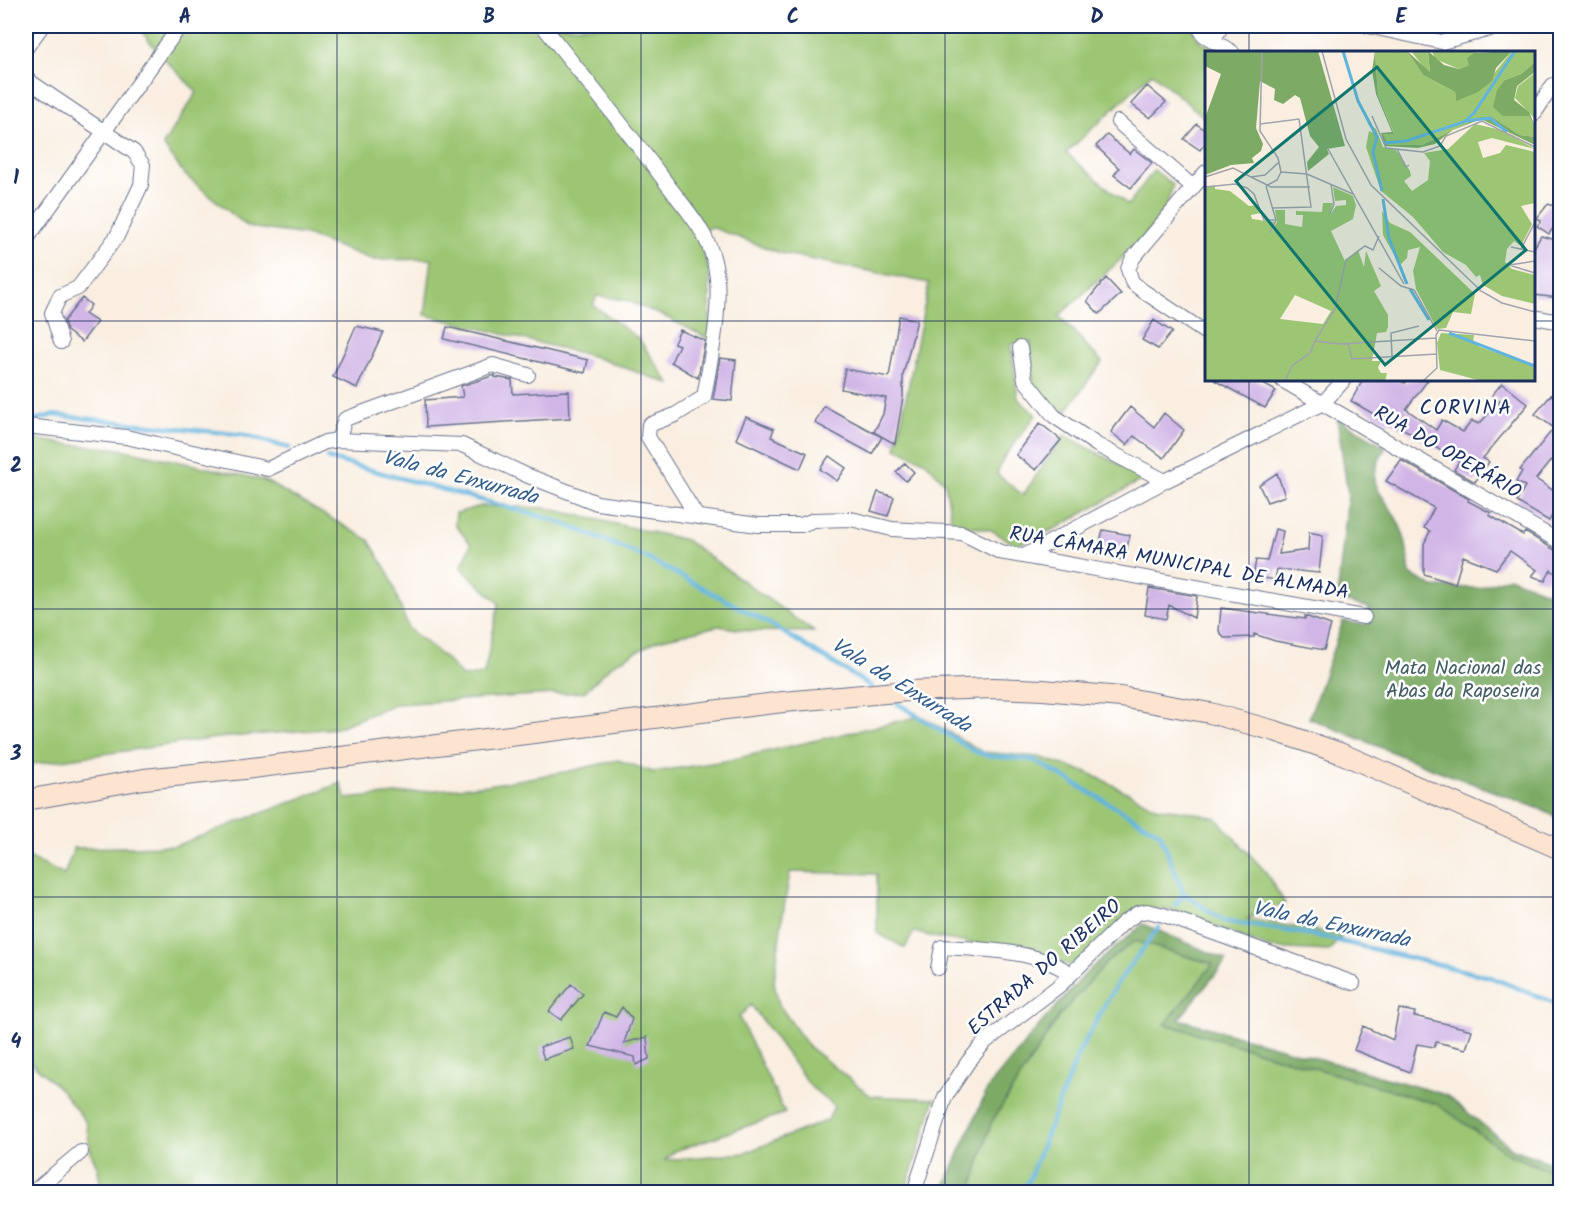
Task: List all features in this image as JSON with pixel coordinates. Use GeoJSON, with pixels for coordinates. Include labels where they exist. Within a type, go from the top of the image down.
{"type":"FeatureCollection","features":[{"type":"Feature","properties":{"kind":"main road"},"geometry":{"type":"LineString","coordinates":[[26,800],[144,779],[806,700],[908,691],[994,688],[1043,690],[1121,698],[1210,713],[1275,731],[1340,753],[1560,849]]}},
{"type":"Feature","properties":{"kind":"street"},"geometry":{"type":"LineString","coordinates":[[26,48],[42,26]]}},
{"type":"Feature","properties":{"kind":"street"},"geometry":{"type":"LineString","coordinates":[[26,240],[180,26]]}},
{"type":"Feature","properties":{"kind":"street"},"geometry":{"type":"LineString","coordinates":[[543,26],[641,149],[708,239],[715,262],[718,290],[704,397],[675,415],[649,425],[648,437],[696,515]]}},
{"type":"Feature","properties":{"kind":"street"},"geometry":{"type":"LineString","coordinates":[[1198,26],[1204,35],[1230,51]]}},
{"type":"Feature","properties":{"kind":"street"},"geometry":{"type":"LineString","coordinates":[[1212,41],[1222,26]]}},
{"type":"Feature","properties":{"kind":"street"},"geometry":{"type":"LineString","coordinates":[[1368,26],[1442,42],[1501,26]]}},
{"type":"Feature","properties":{"kind":"street"},"geometry":{"type":"LineString","coordinates":[[26,79],[134,152],[143,165],[141,184],[117,236],[78,288],[60,296],[52,313],[61,342]]}},
{"type":"Feature","properties":{"kind":"street"},"geometry":{"type":"LineString","coordinates":[[1535,91],[1557,83]]}},
{"type":"Feature","properties":{"kind":"street"},"geometry":{"type":"LineString","coordinates":[[1535,111],[1557,83]]}},
{"type":"Feature","properties":{"kind":"street"},"geometry":{"type":"LineString","coordinates":[[1118,122],[1193,187]]}},
{"type":"Feature","properties":{"kind":"street"},"geometry":{"type":"LineString","coordinates":[[1205,173],[1133,258],[1128,269],[1132,282],[1205,332]]}},
{"type":"Feature","properties":{"kind":"street"},"geometry":{"type":"LineString","coordinates":[[1535,317],[1560,322]]}},
{"type":"Feature","properties":{"kind":"street"},"geometry":{"type":"LineString","coordinates":[[1020,348],[1025,380],[1054,416],[1097,445],[1165,481]]}},
{"type":"Feature","properties":{"kind":"street"},"geometry":{"type":"LineString","coordinates":[[26,426],[126,437],[268,469],[325,442],[338,440],[345,419],[493,365],[528,375]]}},
{"type":"Feature","properties":{"kind":"street","name":"RUA DO OPERÁRIO"},"geometry":{"type":"LineString","coordinates":[[1284,381],[1560,542]]}},
{"type":"Feature","properties":{"kind":"street"},"geometry":{"type":"LineString","coordinates":[[1024,556],[1165,481],[1323,403],[1343,381]]}},
{"type":"Feature","properties":{"kind":"street","name":"RUA CÂMARA MUNICIPAL DE ALMADA"},"geometry":{"type":"LineString","coordinates":[[338,440],[462,446],[526,475],[597,503],[758,525],[801,525],[814,520],[851,519],[892,530],[938,530],[962,533],[1000,552],[1364,617]]}},
{"type":"Feature","properties":{"kind":"street","name":"ESTRADA DO RIBEIRO"},"geometry":{"type":"LineString","coordinates":[[914,1192],[945,1097],[968,1062],[985,1042],[1036,1005],[1123,923],[1138,913],[1147,910],[1353,983]]}},
{"type":"Feature","properties":{"kind":"street"},"geometry":{"type":"LineString","coordinates":[[938,968],[942,947],[985,949],[1025,956],[1059,966],[1071,974]]}},
{"type":"Feature","properties":{"kind":"street"},"geometry":{"type":"LineString","coordinates":[[33,1192],[81,1152]]}},
{"type":"Feature","properties":{"kind":"green space"},"geometry":{"type":"Polygon","coordinates":[[[137,26],[1192,26],[1198,39],[1216,51],[1205,51],[1205,118],[1152,73],[1066,153],[1128,205],[1154,170],[1173,185],[1166,207],[1145,237],[1059,316],[1102,362],[1064,414],[1033,383],[1031,342],[1011,344],[1018,399],[1036,415],[1004,457],[997,474],[1023,495],[1064,435],[1145,478],[1057,528],[1016,545],[991,530],[952,523],[945,483],[926,462],[896,448],[929,283],[780,253],[711,227],[698,236],[709,270],[711,340],[626,300],[597,296],[593,305],[639,339],[670,384],[592,356],[425,315],[432,259],[373,260],[306,235],[248,227],[185,175],[163,145],[197,92],[164,59],[137,26]]]}},
{"type":"Feature","properties":{"kind":"green space","name":"Mata Nacional das Abas da Raposeira"},"geometry":{"type":"Polygon","coordinates":[[[1337,418],[1386,447],[1376,470],[1376,485],[1402,531],[1410,574],[1433,587],[1479,588],[1509,577],[1560,597],[1560,819],[1540,809],[1309,718],[1343,621],[1366,625],[1369,608],[1337,599],[1348,495],[1337,418]]]}},
{"type":"Feature","properties":{"kind":"green space"},"geometry":{"type":"Polygon","coordinates":[[[26,437],[64,444],[121,449],[263,480],[274,486],[369,540],[389,574],[408,628],[447,660],[463,677],[484,674],[499,603],[461,568],[471,544],[455,525],[456,513],[481,506],[546,508],[686,540],[814,632],[750,631],[718,626],[658,640],[613,664],[584,692],[396,704],[336,728],[217,738],[26,765],[26,437]]]}},
{"type":"Feature","properties":{"kind":"green space"},"geometry":{"type":"Polygon","coordinates":[[[921,716],[983,752],[1039,757],[1091,774],[1158,808],[1186,811],[1216,818],[1264,870],[1285,903],[1247,919],[1342,935],[1329,951],[1269,948],[1175,911],[1140,908],[1071,966],[1038,954],[914,932],[905,948],[877,933],[877,874],[790,872],[774,982],[779,1005],[809,1047],[871,1096],[935,1099],[905,1192],[102,1192],[97,1166],[91,1153],[86,1122],[61,1090],[26,1058],[26,856],[64,875],[74,848],[175,846],[341,783],[346,799],[488,785],[618,760],[653,772],[725,761],[921,716]],[[751,1005],[739,1017],[785,1113],[675,1151],[665,1160],[744,1153],[828,1120],[834,1106],[811,1087],[751,1005]]]}},
{"type":"Feature","properties":{"kind":"green space"},"geometry":{"type":"Polygon","coordinates":[[[1143,924],[1227,960],[1179,1019],[1446,1095],[1513,1149],[1560,1166],[1560,1175],[1510,1155],[1437,1104],[1165,1024],[1213,964],[1135,941],[1106,963],[1059,1016],[991,1123],[971,1192],[942,1192],[988,1088],[1043,1021],[1090,969],[1143,924]]]}},
{"type":"Feature","properties":{"kind":"green space"},"geometry":{"type":"Polygon","coordinates":[[[1135,941],[1213,964],[1166,1024],[1437,1104],[1510,1155],[1560,1175],[1560,1192],[971,1192],[991,1123],[1059,1016],[1106,963],[1135,941]]]}},
{"type":"Feature","properties":{"kind":"building"},"geometry":{"type":"Polygon","coordinates":[[[1147,86],[1166,102],[1150,118],[1131,104],[1147,86]]]}},
{"type":"Feature","properties":{"kind":"building"},"geometry":{"type":"Polygon","coordinates":[[[1197,124],[1205,130],[1205,143],[1200,150],[1184,139],[1197,124]]]}},
{"type":"Feature","properties":{"kind":"building"},"geometry":{"type":"Polygon","coordinates":[[[1107,135],[1130,154],[1134,149],[1152,163],[1131,188],[1114,175],[1119,168],[1096,146],[1107,135]]]}},
{"type":"Feature","properties":{"kind":"building"},"geometry":{"type":"Polygon","coordinates":[[[1548,204],[1560,208],[1560,218],[1549,234],[1537,226],[1541,221],[1537,218],[1548,204]]]}},
{"type":"Feature","properties":{"kind":"building"},"geometry":{"type":"Polygon","coordinates":[[[1541,236],[1560,241],[1560,298],[1535,295],[1535,246],[1541,236]]]}},
{"type":"Feature","properties":{"kind":"building"},"geometry":{"type":"Polygon","coordinates":[[[1106,278],[1121,294],[1099,314],[1087,301],[1106,278]]]}},
{"type":"Feature","properties":{"kind":"building"},"geometry":{"type":"Polygon","coordinates":[[[82,298],[91,305],[85,314],[97,322],[82,342],[67,331],[64,321],[82,298]]]}},
{"type":"Feature","properties":{"kind":"building"},"geometry":{"type":"Polygon","coordinates":[[[899,316],[917,320],[903,375],[903,397],[895,444],[874,432],[883,414],[886,398],[841,389],[845,369],[889,377],[899,316]]]}},
{"type":"Feature","properties":{"kind":"building"},"geometry":{"type":"Polygon","coordinates":[[[1154,320],[1172,332],[1158,349],[1142,340],[1154,320]]]}},
{"type":"Feature","properties":{"kind":"building"},"geometry":{"type":"Polygon","coordinates":[[[356,326],[383,332],[357,388],[333,377],[356,326]]]}},
{"type":"Feature","properties":{"kind":"building"},"geometry":{"type":"Polygon","coordinates":[[[447,327],[588,360],[585,373],[444,339],[447,327]]]}},
{"type":"Feature","properties":{"kind":"building"},"geometry":{"type":"Polygon","coordinates":[[[680,330],[705,341],[698,378],[671,362],[679,345],[674,343],[680,330]]]}},
{"type":"Feature","properties":{"kind":"building"},"geometry":{"type":"Polygon","coordinates":[[[720,358],[736,360],[732,401],[713,399],[720,358]]]}},
{"type":"Feature","properties":{"kind":"building"},"geometry":{"type":"Polygon","coordinates":[[[495,375],[495,377],[512,380],[513,394],[569,391],[570,418],[426,427],[425,400],[463,397],[461,386],[495,375]]]}},
{"type":"Feature","properties":{"kind":"building"},"geometry":{"type":"Polygon","coordinates":[[[1216,381],[1258,381],[1276,391],[1265,408],[1216,381]]]}},
{"type":"Feature","properties":{"kind":"building"},"geometry":{"type":"Polygon","coordinates":[[[1362,381],[1401,381],[1405,383],[1407,381],[1427,381],[1406,409],[1436,430],[1442,420],[1463,432],[1472,421],[1479,424],[1500,401],[1492,395],[1502,383],[1528,404],[1483,458],[1489,462],[1475,482],[1454,470],[1459,461],[1351,401],[1362,381]]]}},
{"type":"Feature","properties":{"kind":"building"},"geometry":{"type":"Polygon","coordinates":[[[1552,394],[1560,401],[1560,449],[1536,479],[1560,495],[1560,510],[1556,508],[1549,521],[1517,502],[1525,486],[1516,482],[1522,471],[1520,470],[1554,428],[1535,414],[1552,394]]]}},
{"type":"Feature","properties":{"kind":"building"},"geometry":{"type":"Polygon","coordinates":[[[824,406],[882,437],[872,454],[815,423],[824,406]]]}},
{"type":"Feature","properties":{"kind":"building"},"geometry":{"type":"Polygon","coordinates":[[[1130,407],[1154,427],[1164,413],[1184,430],[1164,458],[1134,436],[1127,445],[1111,432],[1130,407]]]}},
{"type":"Feature","properties":{"kind":"building"},"geometry":{"type":"Polygon","coordinates":[[[746,417],[774,429],[771,437],[807,453],[800,469],[736,439],[746,417]]]}},
{"type":"Feature","properties":{"kind":"building"},"geometry":{"type":"Polygon","coordinates":[[[1040,423],[1061,440],[1036,470],[1016,455],[1040,423]]]}},
{"type":"Feature","properties":{"kind":"building"},"geometry":{"type":"Polygon","coordinates":[[[829,456],[846,468],[837,481],[820,469],[829,456]]]}},
{"type":"Feature","properties":{"kind":"building"},"geometry":{"type":"Polygon","coordinates":[[[1401,460],[1469,499],[1468,501],[1491,513],[1489,515],[1523,535],[1525,532],[1560,553],[1560,576],[1551,570],[1545,581],[1532,576],[1537,570],[1510,551],[1496,569],[1463,556],[1455,584],[1424,574],[1424,544],[1430,531],[1424,528],[1434,508],[1386,481],[1401,460]]]}},
{"type":"Feature","properties":{"kind":"building"},"geometry":{"type":"Polygon","coordinates":[[[905,463],[914,472],[906,481],[896,472],[905,463]]]}},
{"type":"Feature","properties":{"kind":"building"},"geometry":{"type":"Polygon","coordinates":[[[1277,473],[1285,496],[1267,502],[1259,485],[1277,473]]]}},
{"type":"Feature","properties":{"kind":"building"},"geometry":{"type":"Polygon","coordinates":[[[878,492],[894,497],[888,516],[871,511],[878,492]]]}},
{"type":"Feature","properties":{"kind":"building"},"geometry":{"type":"Polygon","coordinates":[[[1275,529],[1283,531],[1279,554],[1308,550],[1309,532],[1323,535],[1319,573],[1277,569],[1275,580],[1253,576],[1256,560],[1267,561],[1275,529]]]}},
{"type":"Feature","properties":{"kind":"building"},"geometry":{"type":"Polygon","coordinates":[[[1103,530],[1130,535],[1124,560],[1097,553],[1103,530]]]}},
{"type":"Feature","properties":{"kind":"building"},"geometry":{"type":"Polygon","coordinates":[[[1149,588],[1197,596],[1194,618],[1169,605],[1166,619],[1145,615],[1149,588]]]}},
{"type":"Feature","properties":{"kind":"building"},"geometry":{"type":"Polygon","coordinates":[[[1221,608],[1305,619],[1305,616],[1331,625],[1324,650],[1275,641],[1254,634],[1254,637],[1224,638],[1219,631],[1221,608]]]}},
{"type":"Feature","properties":{"kind":"building"},"geometry":{"type":"Polygon","coordinates":[[[571,984],[583,994],[561,1020],[549,1011],[571,984]]]}},
{"type":"Feature","properties":{"kind":"building"},"geometry":{"type":"Polygon","coordinates":[[[622,1007],[632,1019],[624,1043],[647,1037],[649,1059],[636,1065],[635,1057],[590,1046],[604,1012],[616,1017],[622,1007]]]}},
{"type":"Feature","properties":{"kind":"building"},"geometry":{"type":"Polygon","coordinates":[[[1399,1009],[1415,1012],[1414,1016],[1472,1030],[1466,1049],[1436,1042],[1434,1047],[1417,1044],[1410,1072],[1354,1050],[1363,1026],[1393,1040],[1399,1009]]]}},
{"type":"Feature","properties":{"kind":"building"},"geometry":{"type":"Polygon","coordinates":[[[570,1037],[574,1049],[544,1059],[540,1047],[570,1037]]]}},
{"type":"Feature","properties":{"kind":"waterway","name":"Vala da Enxurrada"},"geometry":{"type":"LineString","coordinates":[[31,421],[53,415],[244,435],[289,448]]}},
{"type":"Feature","properties":{"kind":"waterway","name":"Vala da Enxurrada"},"geometry":{"type":"LineString","coordinates":[[327,458],[554,520],[645,557],[770,624],[872,687]]}},
{"type":"Feature","properties":{"kind":"waterway","name":"Vala da Enxurrada"},"geometry":{"type":"LineString","coordinates":[[892,700],[974,751],[989,756],[1034,760],[1160,833],[1184,894],[1224,921],[1314,935],[1490,977],[1560,1005]]}},
{"type":"Feature","properties":{"kind":"waterway"},"geometry":{"type":"LineString","coordinates":[[1175,905],[1184,894]]}},
{"type":"Feature","properties":{"kind":"waterway"},"geometry":{"type":"LineString","coordinates":[[1024,1192],[1078,1054],[1116,985],[1159,927]]}},
{"type":"Feature","properties":{"kind":"district","name":"CORVINA"},"geometry":{"type":"Point","coordinates":[1466,408]}}]}
